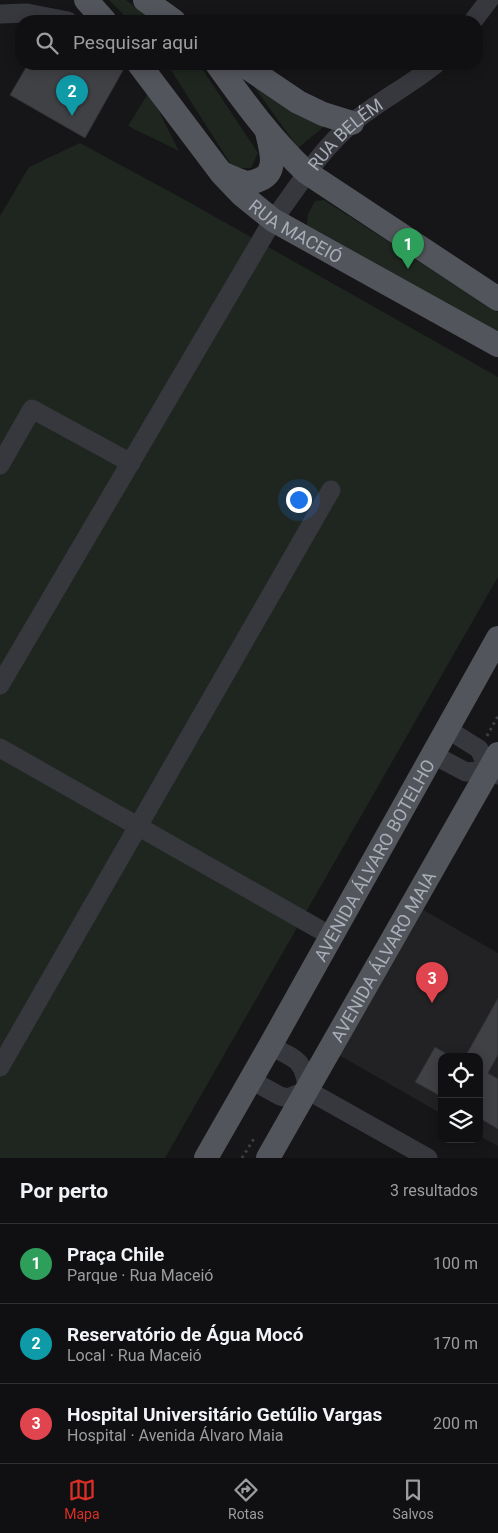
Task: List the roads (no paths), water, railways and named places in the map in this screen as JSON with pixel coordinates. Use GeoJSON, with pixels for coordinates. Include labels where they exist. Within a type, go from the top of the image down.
{"type":"FeatureCollection","features":[{"type":"Feature","properties":{"kind":"main road"},"geometry":{"type":"LineString","coordinates":[[86,0],[100,15]]}},
{"type":"Feature","properties":{"kind":"main road"},"geometry":{"type":"LineString","coordinates":[[145,0],[166,15]]}},
{"type":"Feature","properties":{"kind":"main road","name":"RUA MACEIÓ"},"geometry":{"type":"LineString","coordinates":[[144,70],[222,174],[273,220],[498,345]]}},
{"type":"Feature","properties":{"kind":"main road"},"geometry":{"type":"LineString","coordinates":[[222,70],[267,132],[306,172],[498,299]]}},
{"type":"Feature","properties":{"kind":"main road"},"geometry":{"type":"LineString","coordinates":[[251,70],[298,102],[352,124]]}},
{"type":"Feature","properties":{"kind":"main road"},"geometry":{"type":"LineString","coordinates":[[222,174],[247,183],[265,178],[273,157],[267,132]]}},
{"type":"Feature","properties":{"kind":"main road","name":"AVENIDA ÁLVARO BOTELHO"},"geometry":{"type":"LineString","coordinates":[[251,1080],[498,638]]}},
{"type":"Feature","properties":{"kind":"main road","name":"AVENIDA ÁLVARO MAIA"},"geometry":{"type":"LineString","coordinates":[[268,1158],[495,766]]}},
{"type":"Feature","properties":{"kind":"main road"},"geometry":{"type":"LineString","coordinates":[[206,1158],[251,1080]]}},
{"type":"Feature","properties":{"kind":"street"},"geometry":{"type":"LineString","coordinates":[[0,11],[14,0]]}},
{"type":"Feature","properties":{"kind":"street"},"geometry":{"type":"LineString","coordinates":[[0,11],[38,0]]}},
{"type":"Feature","properties":{"kind":"street"},"geometry":{"type":"LineString","coordinates":[[478,15],[489,0]]}},
{"type":"Feature","properties":{"kind":"street"},"geometry":{"type":"LineString","coordinates":[[0,11],[37,15]]}},
{"type":"Feature","properties":{"kind":"street","name":"RUA BELÉM"},"geometry":{"type":"LineString","coordinates":[[0,685],[273,220],[306,172],[330,144],[352,124],[428,70]]}},
{"type":"Feature","properties":{"kind":"street"},"geometry":{"type":"LineString","coordinates":[[0,465],[32,409],[131,463]]}},
{"type":"Feature","properties":{"kind":"street"},"geometry":{"type":"LineString","coordinates":[[0,1066],[331,490]]}},
{"type":"Feature","properties":{"kind":"street"},"geometry":{"type":"LineString","coordinates":[[447,729],[479,749],[495,766]]}},
{"type":"Feature","properties":{"kind":"street"},"geometry":{"type":"LineString","coordinates":[[0,748],[331,936]]}},
{"type":"Feature","properties":{"kind":"street"},"geometry":{"type":"LineString","coordinates":[[432,754],[466,772],[495,766]]}},
{"type":"Feature","properties":{"kind":"street"},"geometry":{"type":"LineString","coordinates":[[270,1046],[300,1062],[304,1069],[307,1090]]}},
{"type":"Feature","properties":{"kind":"street"},"geometry":{"type":"LineString","coordinates":[[251,1080],[280,1096],[288,1098],[307,1090]]}},
{"type":"Feature","properties":{"kind":"street"},"geometry":{"type":"LineString","coordinates":[[307,1090],[428,1158]]}},
{"type":"Feature","properties":{"kind":"place","name":"Reservatório de Água Mocó"},"geometry":{"type":"Point","coordinates":[72,116]}},
{"type":"Feature","properties":{"kind":"place","name":"Praça Chile"},"geometry":{"type":"Point","coordinates":[408,269]}},
{"type":"Feature","properties":{"kind":"place","name":"Hospital Universitário Getúlio Vargas"},"geometry":{"type":"Point","coordinates":[432,1003]}}]}
